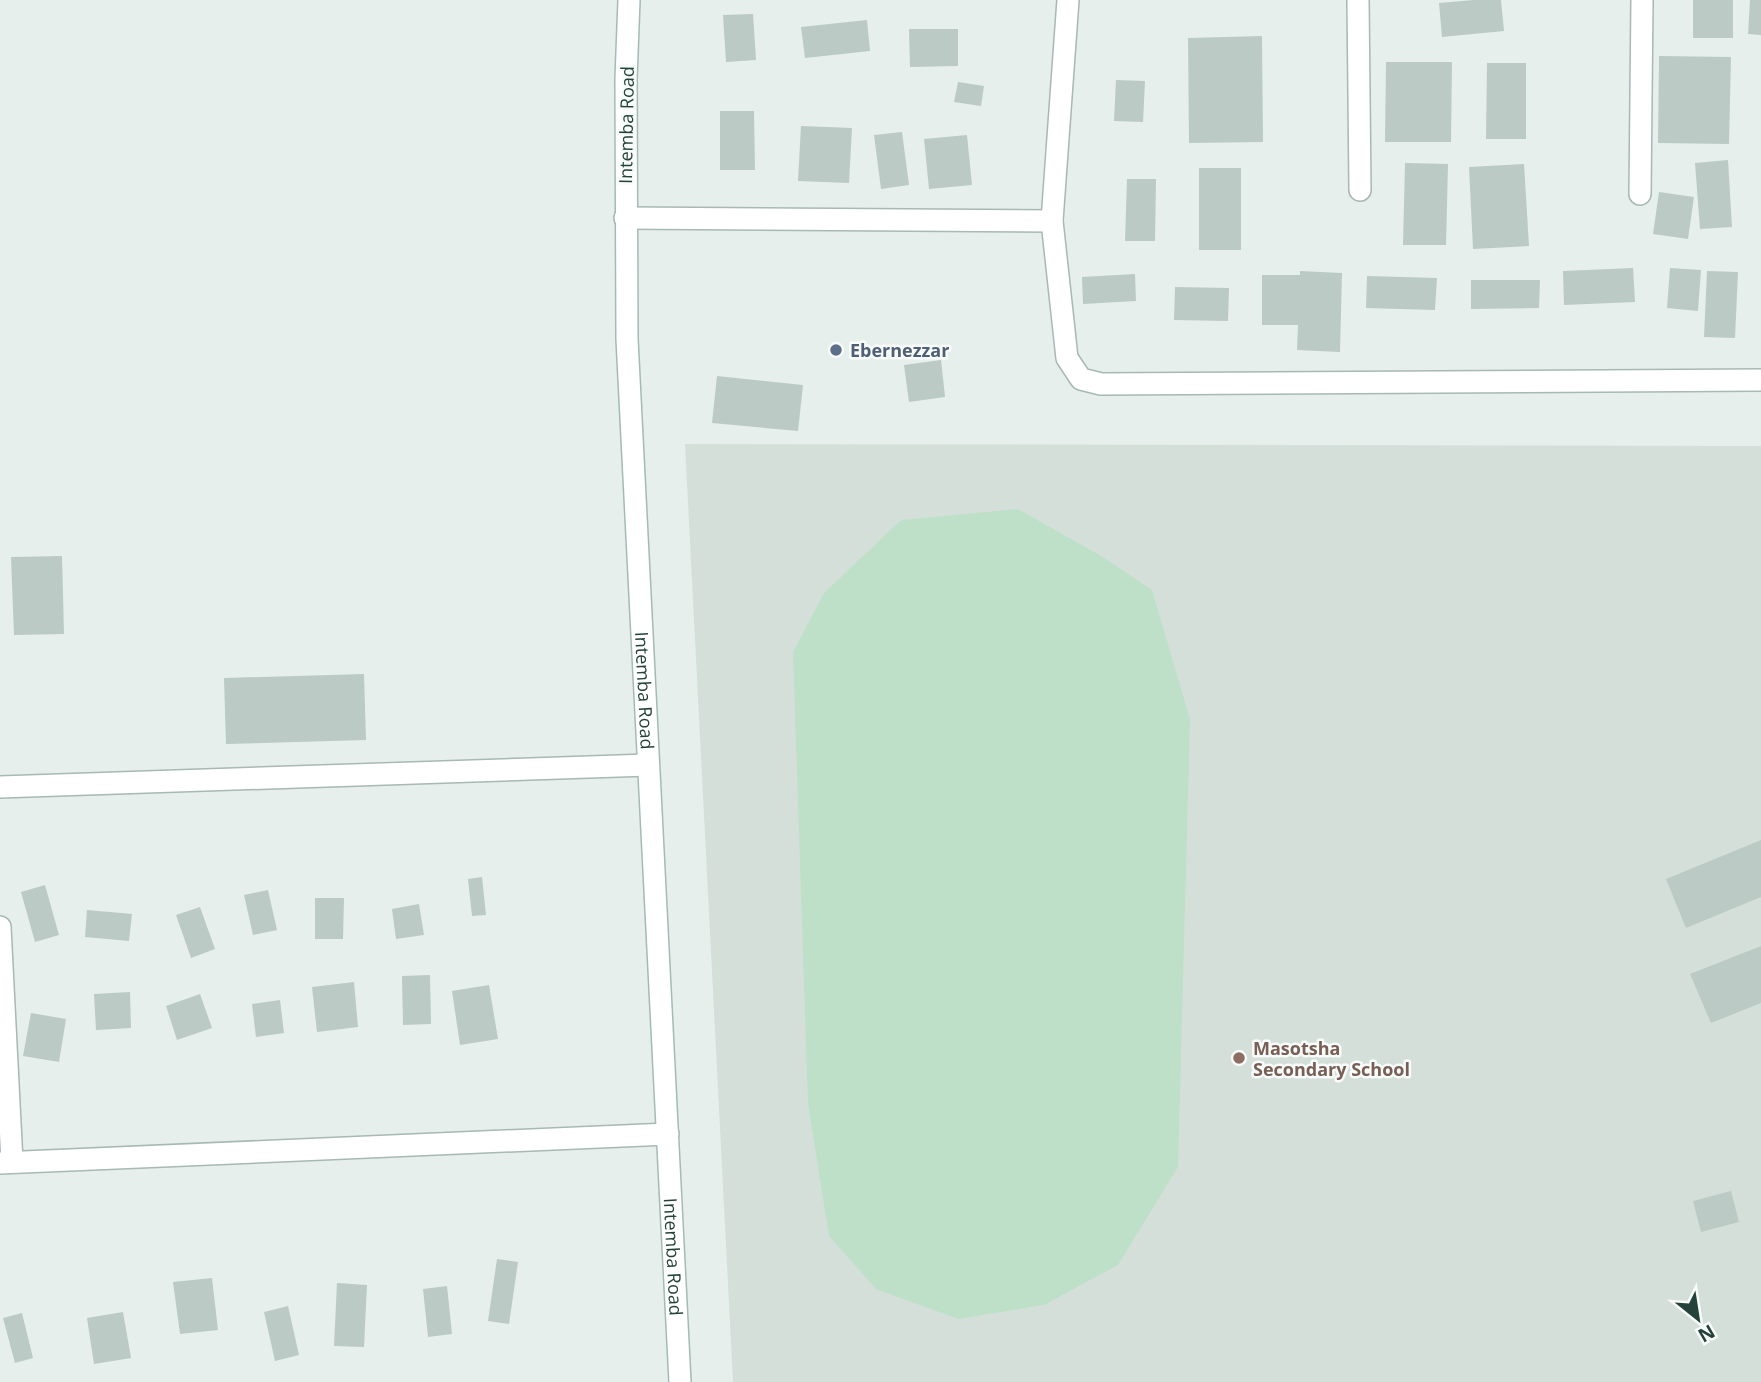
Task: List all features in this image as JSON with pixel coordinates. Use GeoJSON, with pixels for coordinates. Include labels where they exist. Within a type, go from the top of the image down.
{"type":"FeatureCollection","features":[{"type":"Feature","properties":{"kind":"street","name":"Intemba Road"},"geometry":{"type":"LineString","coordinates":[[629,0],[626,339],[680,1382]]}},
{"type":"Feature","properties":{"kind":"street"},"geometry":{"type":"LineString","coordinates":[[1068,0],[1052,221],[1067,358],[1081,379],[1101,384],[1761,380]]}},
{"type":"Feature","properties":{"kind":"street"},"geometry":{"type":"LineString","coordinates":[[1358,0],[1360,190]]}},
{"type":"Feature","properties":{"kind":"street"},"geometry":{"type":"LineString","coordinates":[[1640,194],[1642,0]]}},
{"type":"Feature","properties":{"kind":"street"},"geometry":{"type":"LineString","coordinates":[[625,218],[1052,221]]}},
{"type":"Feature","properties":{"kind":"street"},"geometry":{"type":"LineString","coordinates":[[0,787],[648,765]]}},
{"type":"Feature","properties":{"kind":"street"},"geometry":{"type":"LineString","coordinates":[[0,928],[6,1162],[668,1134]]}},
{"type":"Feature","properties":{"kind":"shaded area","name":"Masotsha Secondary School"},"geometry":{"type":"Polygon","coordinates":[[[685,444],[1761,446],[1761,1382],[733,1382],[685,444]]]}},
{"type":"Feature","properties":{"kind":"green space"},"geometry":{"type":"Polygon","coordinates":[[[1018,509],[1103,557],[1152,590],[1190,719],[1178,1167],[1118,1265],[1044,1305],[958,1319],[876,1289],[829,1236],[808,1104],[793,652],[824,593],[901,520],[1018,509]]]}},
{"type":"Feature","properties":{"kind":"building"},"geometry":{"type":"Polygon","coordinates":[[[1501,0],[1504,31],[1442,37],[1439,3],[1501,0]]]}},
{"type":"Feature","properties":{"kind":"building"},"geometry":{"type":"Polygon","coordinates":[[[1693,0],[1733,0],[1733,38],[1693,38],[1693,0]]]}},
{"type":"Feature","properties":{"kind":"building"},"geometry":{"type":"Polygon","coordinates":[[[1750,0],[1761,0],[1761,35],[1748,34],[1750,0]]]}},
{"type":"Feature","properties":{"kind":"building"},"geometry":{"type":"Polygon","coordinates":[[[753,14],[756,60],[726,62],[723,15],[753,14]]]}},
{"type":"Feature","properties":{"kind":"building"},"geometry":{"type":"Polygon","coordinates":[[[867,20],[870,51],[805,58],[801,27],[867,20]]]}},
{"type":"Feature","properties":{"kind":"building"},"geometry":{"type":"Polygon","coordinates":[[[909,29],[958,29],[958,66],[910,67],[909,29]]]}},
{"type":"Feature","properties":{"kind":"building"},"geometry":{"type":"Polygon","coordinates":[[[1262,36],[1263,142],[1189,143],[1188,38],[1262,36]]]}},
{"type":"Feature","properties":{"kind":"building"},"geometry":{"type":"Polygon","coordinates":[[[1659,56],[1731,57],[1729,144],[1658,143],[1659,56]]]}},
{"type":"Feature","properties":{"kind":"building"},"geometry":{"type":"Polygon","coordinates":[[[1386,62],[1452,62],[1451,142],[1385,142],[1386,62]]]}},
{"type":"Feature","properties":{"kind":"building"},"geometry":{"type":"Polygon","coordinates":[[[1487,63],[1526,63],[1526,139],[1486,139],[1487,63]]]}},
{"type":"Feature","properties":{"kind":"building"},"geometry":{"type":"Polygon","coordinates":[[[1116,80],[1145,81],[1143,122],[1114,121],[1116,80]]]}},
{"type":"Feature","properties":{"kind":"building"},"geometry":{"type":"Polygon","coordinates":[[[958,82],[984,86],[981,106],[954,102],[958,82]]]}},
{"type":"Feature","properties":{"kind":"building"},"geometry":{"type":"Polygon","coordinates":[[[720,111],[754,111],[755,170],[720,170],[720,111]]]}},
{"type":"Feature","properties":{"kind":"building"},"geometry":{"type":"Polygon","coordinates":[[[801,126],[852,128],[849,183],[798,181],[801,126]]]}},
{"type":"Feature","properties":{"kind":"building"},"geometry":{"type":"Polygon","coordinates":[[[902,132],[909,185],[881,189],[874,135],[902,132]]]}},
{"type":"Feature","properties":{"kind":"building"},"geometry":{"type":"Polygon","coordinates":[[[967,135],[972,185],[929,189],[924,139],[967,135]]]}},
{"type":"Feature","properties":{"kind":"building"},"geometry":{"type":"Polygon","coordinates":[[[1728,160],[1732,227],[1700,229],[1695,163],[1728,160]]]}},
{"type":"Feature","properties":{"kind":"building"},"geometry":{"type":"Polygon","coordinates":[[[1405,163],[1448,164],[1446,245],[1403,245],[1405,163]]]}},
{"type":"Feature","properties":{"kind":"building"},"geometry":{"type":"Polygon","coordinates":[[[1524,164],[1529,246],[1473,249],[1469,167],[1524,164]]]}},
{"type":"Feature","properties":{"kind":"building"},"geometry":{"type":"Polygon","coordinates":[[[1199,168],[1241,168],[1241,250],[1199,250],[1199,168]]]}},
{"type":"Feature","properties":{"kind":"building"},"geometry":{"type":"Polygon","coordinates":[[[1127,179],[1156,179],[1155,241],[1125,241],[1127,179]]]}},
{"type":"Feature","properties":{"kind":"building"},"geometry":{"type":"Polygon","coordinates":[[[1659,192],[1694,197],[1688,239],[1653,234],[1659,192]]]}},
{"type":"Feature","properties":{"kind":"building"},"geometry":{"type":"Polygon","coordinates":[[[1633,268],[1635,302],[1564,305],[1563,271],[1633,268]]]}},
{"type":"Feature","properties":{"kind":"building"},"geometry":{"type":"Polygon","coordinates":[[[1670,268],[1701,270],[1698,311],[1667,308],[1670,268]]]}},
{"type":"Feature","properties":{"kind":"building"},"geometry":{"type":"Polygon","coordinates":[[[1300,271],[1342,273],[1340,352],[1297,350],[1298,325],[1262,325],[1262,275],[1300,275],[1300,271]]]}},
{"type":"Feature","properties":{"kind":"building"},"geometry":{"type":"Polygon","coordinates":[[[1707,271],[1738,272],[1735,338],[1704,337],[1707,271]]]}},
{"type":"Feature","properties":{"kind":"building"},"geometry":{"type":"Polygon","coordinates":[[[1135,274],[1136,301],[1083,304],[1082,277],[1135,274]]]}},
{"type":"Feature","properties":{"kind":"building"},"geometry":{"type":"Polygon","coordinates":[[[1367,276],[1437,278],[1435,310],[1366,308],[1367,276]]]}},
{"type":"Feature","properties":{"kind":"building"},"geometry":{"type":"Polygon","coordinates":[[[1471,280],[1540,280],[1539,308],[1471,309],[1471,280]]]}},
{"type":"Feature","properties":{"kind":"building"},"geometry":{"type":"Polygon","coordinates":[[[1175,287],[1229,288],[1228,321],[1174,320],[1175,287]]]}},
{"type":"Feature","properties":{"kind":"building"},"geometry":{"type":"Polygon","coordinates":[[[941,360],[945,397],[909,402],[904,365],[941,360]]]}},
{"type":"Feature","properties":{"kind":"building"},"geometry":{"type":"Polygon","coordinates":[[[717,376],[803,385],[798,431],[712,423],[717,376]]]}},
{"type":"Feature","properties":{"kind":"building"},"geometry":{"type":"Polygon","coordinates":[[[62,556],[64,634],[14,635],[11,557],[62,556]]]}},
{"type":"Feature","properties":{"kind":"building"},"geometry":{"type":"Polygon","coordinates":[[[364,674],[366,740],[226,744],[224,678],[364,674]]]}},
{"type":"Feature","properties":{"kind":"building"},"geometry":{"type":"Polygon","coordinates":[[[1761,840],[1761,897],[1686,928],[1666,879],[1761,840]]]}},
{"type":"Feature","properties":{"kind":"building"},"geometry":{"type":"Polygon","coordinates":[[[482,877],[486,915],[472,916],[468,879],[482,877]]]}},
{"type":"Feature","properties":{"kind":"building"},"geometry":{"type":"Polygon","coordinates":[[[45,885],[59,935],[35,942],[21,892],[45,885]]]}},
{"type":"Feature","properties":{"kind":"building"},"geometry":{"type":"Polygon","coordinates":[[[268,890],[277,930],[253,935],[244,895],[268,890]]]}},
{"type":"Feature","properties":{"kind":"building"},"geometry":{"type":"Polygon","coordinates":[[[315,898],[344,898],[343,939],[315,939],[315,898]]]}},
{"type":"Feature","properties":{"kind":"building"},"geometry":{"type":"Polygon","coordinates":[[[419,904],[424,935],[396,939],[392,909],[419,904]]]}},
{"type":"Feature","properties":{"kind":"building"},"geometry":{"type":"Polygon","coordinates":[[[200,907],[215,949],[191,958],[176,915],[200,907]]]}},
{"type":"Feature","properties":{"kind":"building"},"geometry":{"type":"Polygon","coordinates":[[[87,910],[132,914],[129,941],[85,937],[87,910]]]}},
{"type":"Feature","properties":{"kind":"building"},"geometry":{"type":"Polygon","coordinates":[[[1761,946],[1761,1003],[1711,1023],[1690,974],[1761,946]]]}},
{"type":"Feature","properties":{"kind":"building"},"geometry":{"type":"Polygon","coordinates":[[[430,975],[431,1024],[403,1025],[402,976],[430,975]]]}},
{"type":"Feature","properties":{"kind":"building"},"geometry":{"type":"Polygon","coordinates":[[[354,982],[358,1027],[317,1032],[312,987],[354,982]]]}},
{"type":"Feature","properties":{"kind":"building"},"geometry":{"type":"Polygon","coordinates":[[[489,985],[498,1039],[460,1045],[452,991],[489,985]]]}},
{"type":"Feature","properties":{"kind":"building"},"geometry":{"type":"Polygon","coordinates":[[[130,992],[131,1028],[96,1030],[94,994],[130,992]]]}},
{"type":"Feature","properties":{"kind":"building"},"geometry":{"type":"Polygon","coordinates":[[[200,994],[212,1028],[177,1040],[166,1006],[200,994]]]}},
{"type":"Feature","properties":{"kind":"building"},"geometry":{"type":"Polygon","coordinates":[[[280,1000],[284,1033],[256,1037],[252,1004],[280,1000]]]}},
{"type":"Feature","properties":{"kind":"building"},"geometry":{"type":"Polygon","coordinates":[[[31,1013],[66,1019],[59,1062],[23,1056],[31,1013]]]}},
{"type":"Feature","properties":{"kind":"building"},"geometry":{"type":"Polygon","coordinates":[[[1731,1191],[1739,1222],[1701,1232],[1693,1201],[1731,1191]]]}},
{"type":"Feature","properties":{"kind":"building"},"geometry":{"type":"Polygon","coordinates":[[[497,1259],[518,1262],[509,1324],[488,1321],[497,1259]]]}},
{"type":"Feature","properties":{"kind":"building"},"geometry":{"type":"Polygon","coordinates":[[[212,1278],[218,1330],[180,1334],[173,1282],[212,1278]]]}},
{"type":"Feature","properties":{"kind":"building"},"geometry":{"type":"Polygon","coordinates":[[[337,1283],[367,1285],[364,1347],[334,1346],[337,1283]]]}},
{"type":"Feature","properties":{"kind":"building"},"geometry":{"type":"Polygon","coordinates":[[[447,1286],[452,1334],[428,1337],[423,1289],[447,1286]]]}},
{"type":"Feature","properties":{"kind":"building"},"geometry":{"type":"Polygon","coordinates":[[[288,1306],[299,1355],[275,1361],[264,1312],[288,1306]]]}},
{"type":"Feature","properties":{"kind":"building"},"geometry":{"type":"Polygon","coordinates":[[[123,1312],[131,1358],[94,1364],[87,1318],[123,1312]]]}},
{"type":"Feature","properties":{"kind":"building"},"geometry":{"type":"Polygon","coordinates":[[[22,1313],[33,1358],[15,1363],[3,1318],[22,1313]]]}},
{"type":"Feature","properties":{"kind":"place","name":"Ebernezzar"},"geometry":{"type":"Point","coordinates":[836,350]}},
{"type":"Feature","properties":{"kind":"place","name":"Masotsha Secondary School"},"geometry":{"type":"Point","coordinates":[1239,1058]}}]}
